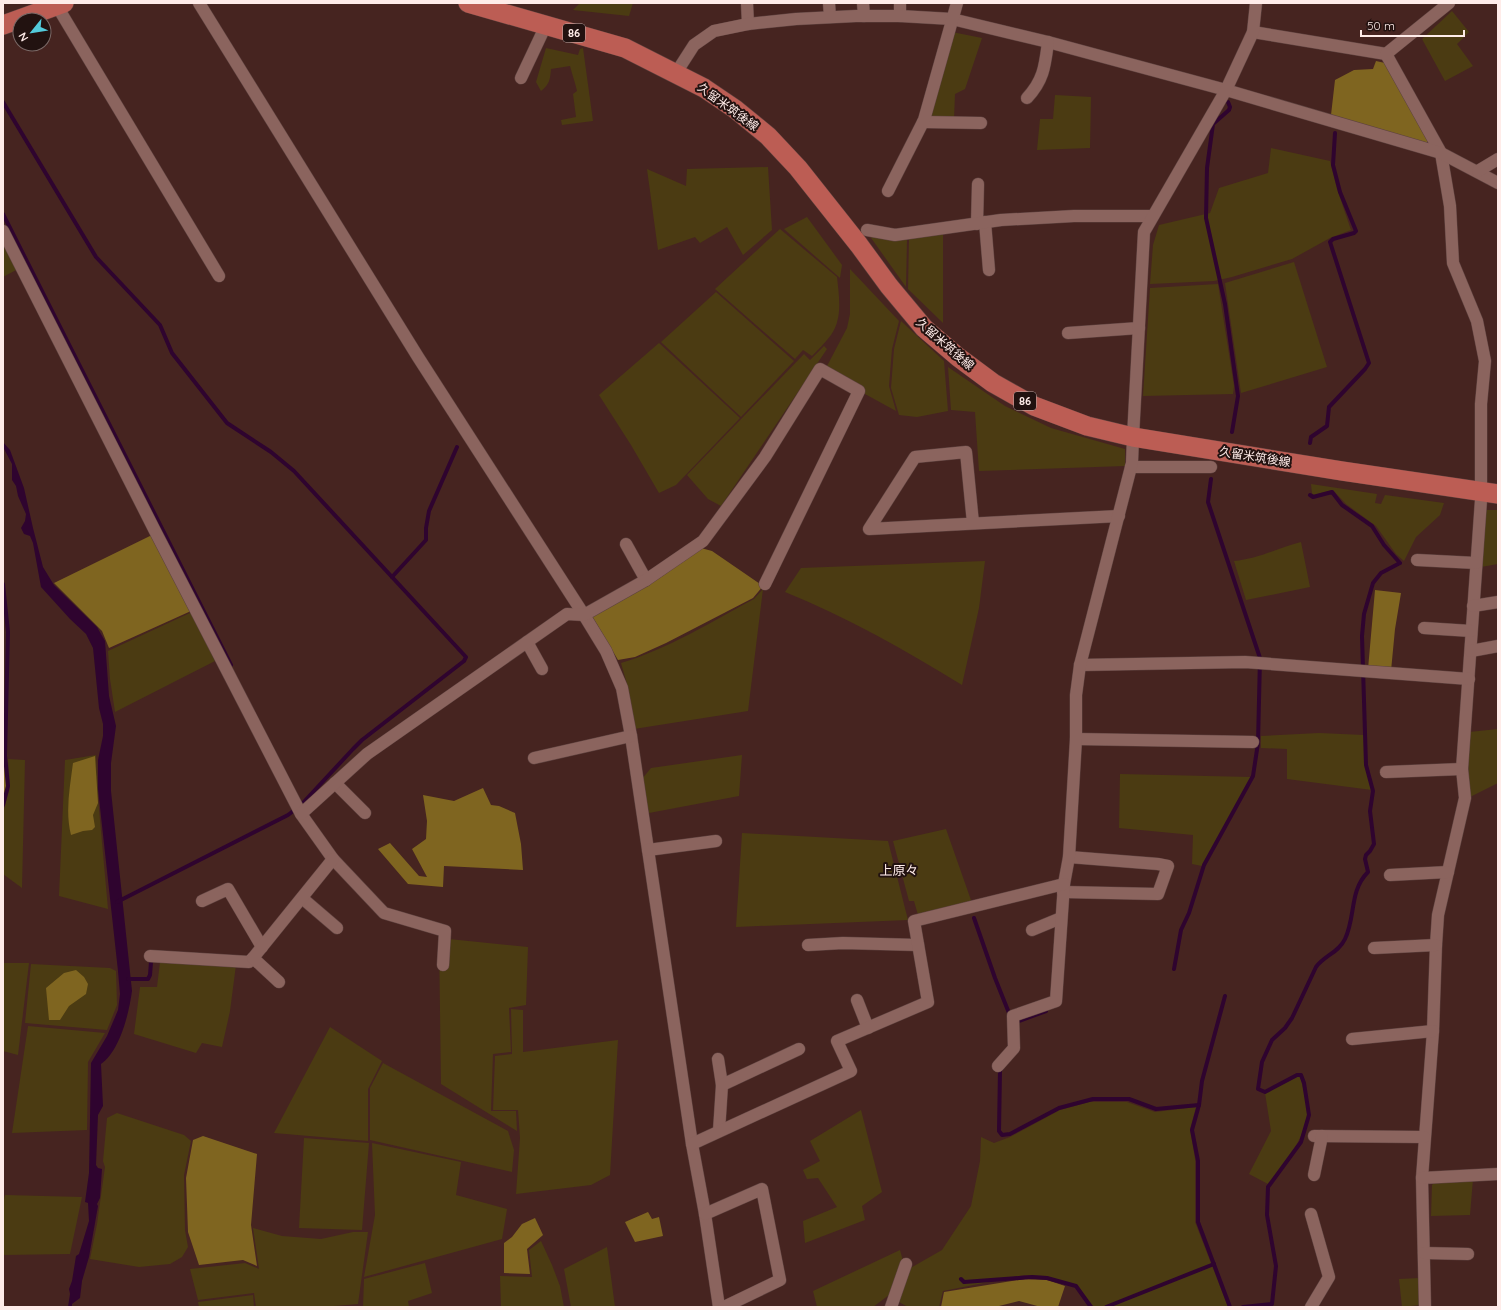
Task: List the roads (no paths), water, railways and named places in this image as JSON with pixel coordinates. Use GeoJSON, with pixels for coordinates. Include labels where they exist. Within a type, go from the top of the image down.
{"type":"FeatureCollection","features":[{"type":"Feature","properties":{"kind":"main road","name":"久留米筑後線"},"geometry":{"type":"LineString","coordinates":[[468,3],[625,48],[704,88],[734,109],[768,136],[798,168],[859,245],[889,286],[924,328],[958,357],[993,383],[1034,406],[1087,426],[1133,437],[1334,470],[1489,493]]}},
{"type":"Feature","properties":{"kind":"main road"},"geometry":{"type":"LineString","coordinates":[[3,25],[60,4]]}},
{"type":"Feature","properties":{"kind":"street"},"geometry":{"type":"LineString","coordinates":[[199,3],[418,357],[584,615],[606,651],[622,688],[631,736],[692,1144],[705,1214],[719,1307]]}},
{"type":"Feature","properties":{"kind":"street"},"geometry":{"type":"LineString","coordinates":[[747,3],[748,24]]}},
{"type":"Feature","properties":{"kind":"street"},"geometry":{"type":"LineString","coordinates":[[829,3],[830,17]]}},
{"type":"Feature","properties":{"kind":"street"},"geometry":{"type":"LineString","coordinates":[[863,3],[864,16]]}},
{"type":"Feature","properties":{"kind":"street"},"geometry":{"type":"LineString","coordinates":[[900,3],[900,16]]}},
{"type":"Feature","properties":{"kind":"street"},"geometry":{"type":"LineString","coordinates":[[888,191],[923,122],[957,3]]}},
{"type":"Feature","properties":{"kind":"street"},"geometry":{"type":"LineString","coordinates":[[998,1066],[1014,1048],[1013,1016],[1056,1001],[1063,888],[1069,857],[1076,739],[1076,695],[1080,666],[1131,467],[1144,232],[1226,90],[1254,32],[1256,3]]}},
{"type":"Feature","properties":{"kind":"street"},"geometry":{"type":"LineString","coordinates":[[1254,32],[1386,54],[1449,3]]}},
{"type":"Feature","properties":{"kind":"street"},"geometry":{"type":"LineString","coordinates":[[60,4],[219,276]]}},
{"type":"Feature","properties":{"kind":"street"},"geometry":{"type":"LineString","coordinates":[[676,73],[694,45],[714,31],[748,24],[796,19],[864,16],[900,16],[952,19],[1048,42],[1226,90],[1441,152],[1498,183]]}},
{"type":"Feature","properties":{"kind":"street"},"geometry":{"type":"LineString","coordinates":[[521,78],[546,25]]}},
{"type":"Feature","properties":{"kind":"street"},"geometry":{"type":"LineString","coordinates":[[1027,98],[1036,89],[1041,79],[1045,66],[1048,42]]}},
{"type":"Feature","properties":{"kind":"street"},"geometry":{"type":"LineString","coordinates":[[1386,54],[1441,152],[1450,206],[1453,263],[1477,321],[1485,361],[1481,404],[1489,493],[1476,563],[1462,769],[1465,798],[1438,915],[1433,1031],[1422,1178],[1425,1307]]}},
{"type":"Feature","properties":{"kind":"street"},"geometry":{"type":"LineString","coordinates":[[923,122],[981,123]]}},
{"type":"Feature","properties":{"kind":"street"},"geometry":{"type":"LineString","coordinates":[[1478,171],[1498,159]]}},
{"type":"Feature","properties":{"kind":"street"},"geometry":{"type":"LineString","coordinates":[[978,184],[981,223],[989,270]]}},
{"type":"Feature","properties":{"kind":"street"},"geometry":{"type":"LineString","coordinates":[[867,230],[895,235],[981,223],[1074,216],[1153,216]]}},
{"type":"Feature","properties":{"kind":"street"},"geometry":{"type":"LineString","coordinates":[[3,231],[301,814],[333,859],[384,913],[445,931],[443,965]]}},
{"type":"Feature","properties":{"kind":"street"},"geometry":{"type":"LineString","coordinates":[[1068,333],[1139,328]]}},
{"type":"Feature","properties":{"kind":"street"},"geometry":{"type":"LineString","coordinates":[[301,814],[367,754],[567,614],[584,615],[646,580],[703,541],[765,457],[820,369],[859,390],[765,584]]}},
{"type":"Feature","properties":{"kind":"street"},"geometry":{"type":"LineString","coordinates":[[973,523],[966,452],[915,457],[869,529],[1119,516]]}},
{"type":"Feature","properties":{"kind":"street"},"geometry":{"type":"LineString","coordinates":[[1131,467],[1210,467]]}},
{"type":"Feature","properties":{"kind":"street"},"geometry":{"type":"LineString","coordinates":[[626,544],[646,580]]}},
{"type":"Feature","properties":{"kind":"street"},"geometry":{"type":"LineString","coordinates":[[1417,560],[1476,563]]}},
{"type":"Feature","properties":{"kind":"street"},"geometry":{"type":"LineString","coordinates":[[1473,606],[1498,602]]}},
{"type":"Feature","properties":{"kind":"street"},"geometry":{"type":"LineString","coordinates":[[1424,628],[1471,631]]}},
{"type":"Feature","properties":{"kind":"street"},"geometry":{"type":"LineString","coordinates":[[527,642],[542,669]]}},
{"type":"Feature","properties":{"kind":"street"},"geometry":{"type":"LineString","coordinates":[[1471,651],[1498,646]]}},
{"type":"Feature","properties":{"kind":"street"},"geometry":{"type":"LineString","coordinates":[[1080,666],[1245,662],[1469,679]]}},
{"type":"Feature","properties":{"kind":"street"},"geometry":{"type":"LineString","coordinates":[[534,758],[631,736]]}},
{"type":"Feature","properties":{"kind":"street"},"geometry":{"type":"LineString","coordinates":[[1076,739],[1252,742]]}},
{"type":"Feature","properties":{"kind":"street"},"geometry":{"type":"LineString","coordinates":[[1386,772],[1462,769]]}},
{"type":"Feature","properties":{"kind":"street"},"geometry":{"type":"LineString","coordinates":[[335,783],[365,813]]}},
{"type":"Feature","properties":{"kind":"street"},"geometry":{"type":"LineString","coordinates":[[648,850],[716,841]]}},
{"type":"Feature","properties":{"kind":"street"},"geometry":{"type":"LineString","coordinates":[[692,1144],[851,1071],[837,1041],[928,1002],[914,921],[1063,888],[1158,894],[1168,866],[1069,857]]}},
{"type":"Feature","properties":{"kind":"street"},"geometry":{"type":"LineString","coordinates":[[150,956],[249,962],[333,859]]}},
{"type":"Feature","properties":{"kind":"street"},"geometry":{"type":"LineString","coordinates":[[1390,875],[1448,872]]}},
{"type":"Feature","properties":{"kind":"street"},"geometry":{"type":"LineString","coordinates":[[202,901],[228,889],[262,947]]}},
{"type":"Feature","properties":{"kind":"street"},"geometry":{"type":"LineString","coordinates":[[302,898],[336,928]]}},
{"type":"Feature","properties":{"kind":"street"},"geometry":{"type":"LineString","coordinates":[[1032,930],[1061,918]]}},
{"type":"Feature","properties":{"kind":"street"},"geometry":{"type":"LineString","coordinates":[[808,945],[843,943],[918,945]]}},
{"type":"Feature","properties":{"kind":"street"},"geometry":{"type":"LineString","coordinates":[[1374,948],[1436,945]]}},
{"type":"Feature","properties":{"kind":"street"},"geometry":{"type":"LineString","coordinates":[[253,958],[279,982]]}},
{"type":"Feature","properties":{"kind":"street"},"geometry":{"type":"LineString","coordinates":[[857,1000],[868,1028]]}},
{"type":"Feature","properties":{"kind":"street"},"geometry":{"type":"LineString","coordinates":[[1352,1039],[1433,1031]]}},
{"type":"Feature","properties":{"kind":"street"},"geometry":{"type":"LineString","coordinates":[[722,1085],[799,1049]]}},
{"type":"Feature","properties":{"kind":"street"},"geometry":{"type":"LineString","coordinates":[[718,1059],[722,1085],[719,1131]]}},
{"type":"Feature","properties":{"kind":"street"},"geometry":{"type":"LineString","coordinates":[[1314,1174],[1318,1136],[1424,1137]]}},
{"type":"Feature","properties":{"kind":"street"},"geometry":{"type":"LineString","coordinates":[[1422,1178],[1498,1174]]}},
{"type":"Feature","properties":{"kind":"street"},"geometry":{"type":"LineString","coordinates":[[705,1214],[762,1189],[780,1280],[724,1307]]}},
{"type":"Feature","properties":{"kind":"street"},"geometry":{"type":"LineString","coordinates":[[1311,1214],[1329,1278],[1311,1307]]}},
{"type":"Feature","properties":{"kind":"street"},"geometry":{"type":"LineString","coordinates":[[1424,1253],[1468,1254]]}},
{"type":"Feature","properties":{"kind":"street"},"geometry":{"type":"LineString","coordinates":[[891,1307],[906,1264]]}},
{"type":"Feature","properties":{"kind":"waterway"},"geometry":{"type":"LineString","coordinates":[[3,102],[96,257],[160,325],[172,353],[227,423],[271,452],[294,471],[466,657],[464,661],[362,740],[301,805],[288,815],[117,902]]}},
{"type":"Feature","properties":{"kind":"waterway"},"geometry":{"type":"LineString","coordinates":[[1228,102],[1230,107],[1229,110],[1213,124],[1207,168],[1206,218],[1225,304],[1238,396],[1232,432]]}},
{"type":"Feature","properties":{"kind":"waterway"},"geometry":{"type":"LineString","coordinates":[[1310,443],[1311,437],[1327,426],[1329,407],[1369,363],[1330,242],[1333,239],[1354,233],[1356,231],[1340,192],[1333,165],[1335,133]]}},
{"type":"Feature","properties":{"kind":"waterway"},"geometry":{"type":"LineString","coordinates":[[3,214],[231,665]]}},
{"type":"Feature","properties":{"kind":"waterway"},"geometry":{"type":"LineString","coordinates":[[392,577],[426,540],[426,528],[429,511],[457,447]]}},
{"type":"Feature","properties":{"kind":"waterway"},"geometry":{"type":"LineString","coordinates":[[1174,969],[1181,930],[1189,913],[1204,865],[1253,776],[1258,743],[1260,658],[1208,502],[1211,479]]}},
{"type":"Feature","properties":{"kind":"waterway"},"geometry":{"type":"LineString","coordinates":[[1243,1307],[1272,1304],[1276,1266],[1267,1215],[1268,1187],[1301,1142],[1309,1115],[1304,1083],[1301,1075],[1297,1075],[1265,1092],[1258,1089],[1262,1062],[1272,1040],[1285,1028],[1292,1018],[1316,967],[1335,951],[1345,939],[1351,922],[1355,895],[1362,879],[1368,872],[1365,859],[1366,855],[1374,844],[1370,811],[1373,791],[1366,765],[1362,636],[1364,614],[1373,583],[1381,573],[1400,563],[1384,545],[1372,526],[1342,505],[1332,492],[1313,497],[1310,495]]}},
{"type":"Feature","properties":{"kind":"waterway"},"geometry":{"type":"LineString","coordinates":[[3,584],[8,632],[5,756],[8,786],[3,805]]}},
{"type":"Feature","properties":{"kind":"waterway"},"geometry":{"type":"LineString","coordinates":[[974,918],[995,978],[1009,1013],[1012,1016]]}},
{"type":"Feature","properties":{"kind":"waterway"},"geometry":{"type":"LineString","coordinates":[[128,979],[148,979],[150,975],[151,962]]}},
{"type":"Feature","properties":{"kind":"waterway"},"geometry":{"type":"LineString","coordinates":[[1225,996],[1202,1081],[1199,1105],[1192,1130],[1198,1161],[1198,1222],[1230,1307]]}},
{"type":"Feature","properties":{"kind":"waterway"},"geometry":{"type":"LineString","coordinates":[[1016,1023],[1046,1011]]}},
{"type":"Feature","properties":{"kind":"waterway"},"geometry":{"type":"LineString","coordinates":[[1002,1068],[1000,1070],[999,1131],[1002,1135],[1010,1134],[1059,1108],[1093,1099],[1129,1099],[1156,1109],[1199,1105]]}},
{"type":"Feature","properties":{"kind":"waterway"},"geometry":{"type":"LineString","coordinates":[[1106,1307],[1214,1264]]}},
{"type":"Feature","properties":{"kind":"waterway"},"geometry":{"type":"LineString","coordinates":[[961,1279],[964,1282],[1032,1277],[1047,1278],[1076,1286],[1091,1307]]}},
{"type":"Feature","properties":{"kind":"district","name":"上原々"},"geometry":{"type":"Point","coordinates":[899,870]}}]}
